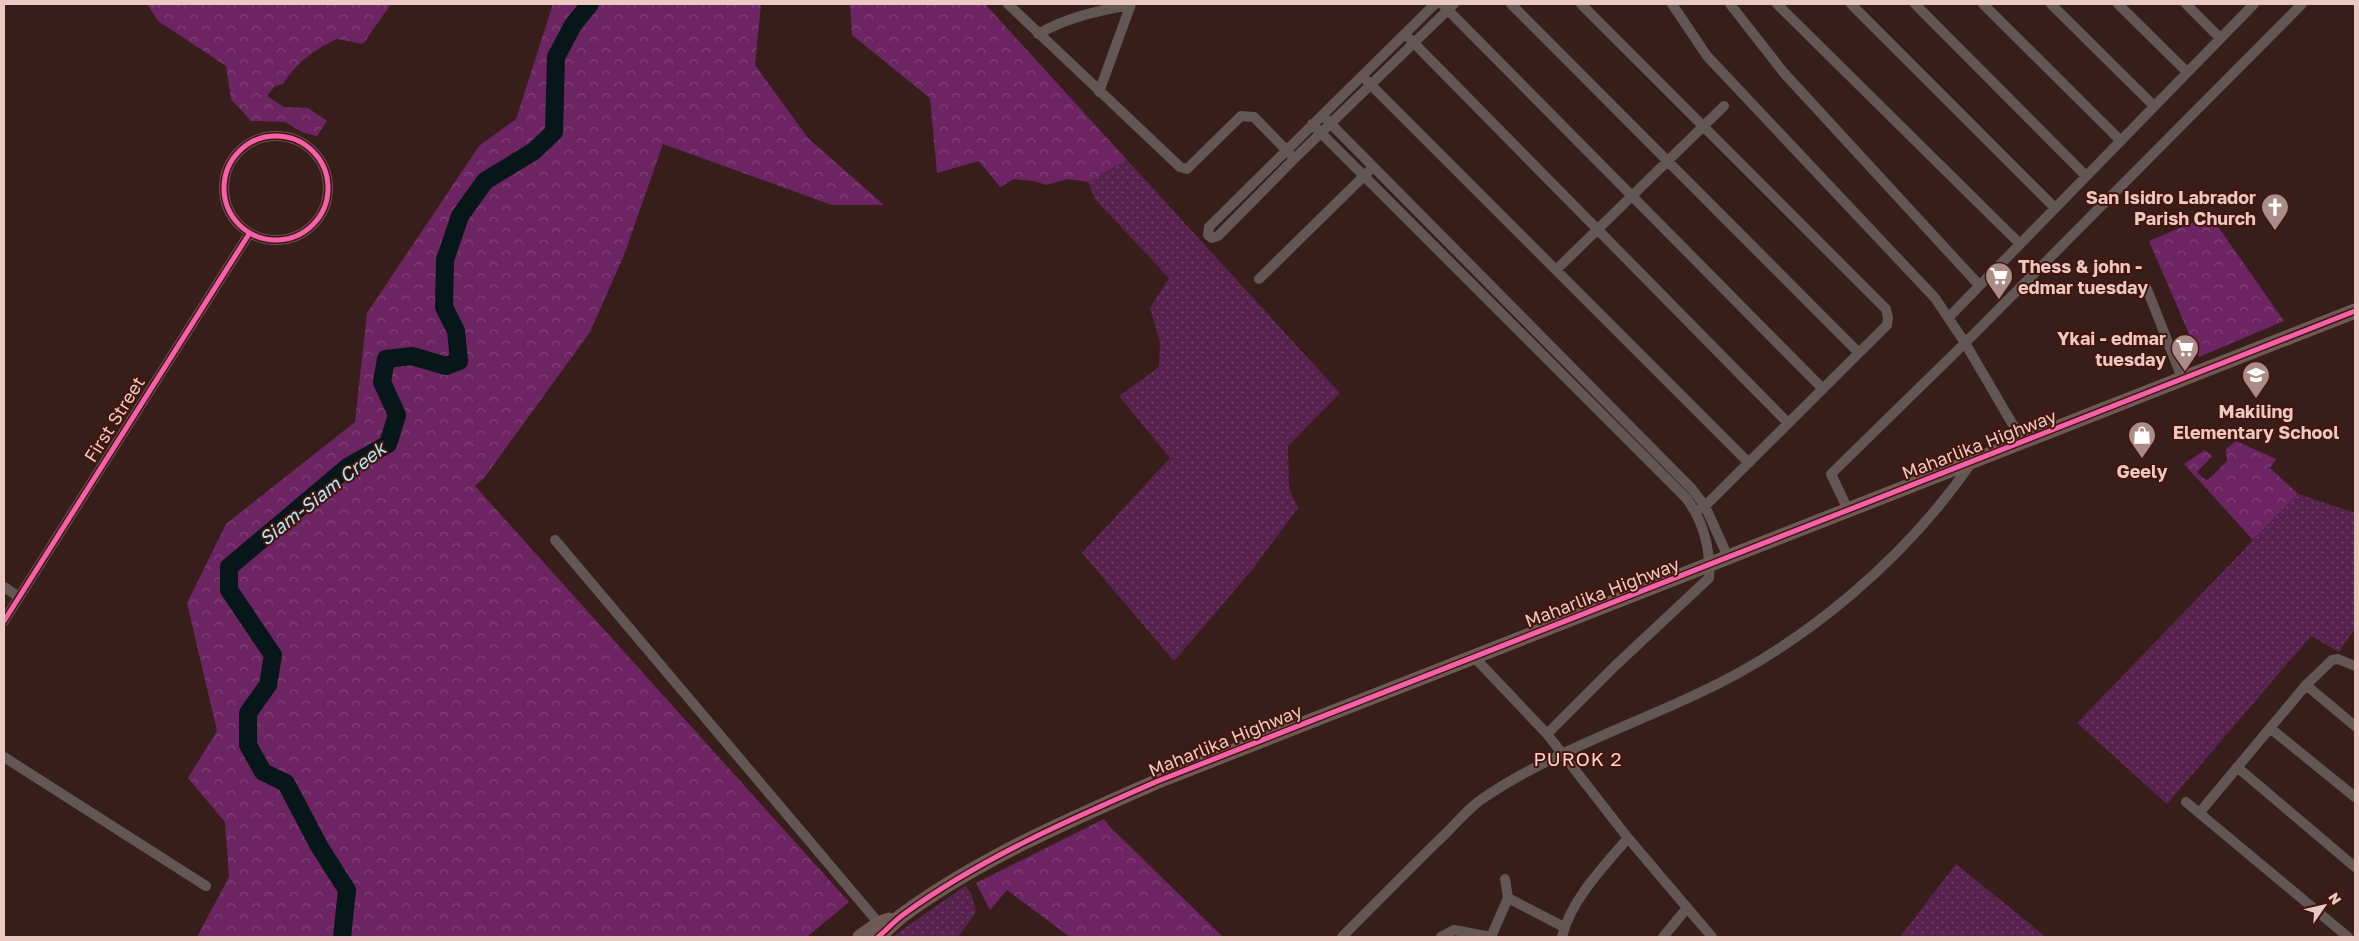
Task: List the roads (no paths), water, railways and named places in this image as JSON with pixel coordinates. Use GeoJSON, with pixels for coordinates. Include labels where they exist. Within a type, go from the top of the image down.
{"type":"FeatureCollection","features":[{"type":"Feature","properties":{"kind":"highway","name":"Maharlika Highway"},"geometry":{"type":"LineString","coordinates":[[860,937],[881,931],[902,915],[981,866],[1079,816],[1158,781],[2355,311]]}},
{"type":"Feature","properties":{"kind":"street"},"geometry":{"type":"LineString","coordinates":[[1008,4],[1180,167],[1187,169],[1241,116],[1254,117],[1294,159]]}},
{"type":"Feature","properties":{"kind":"street"},"geometry":{"type":"LineString","coordinates":[[1435,4],[1321,114],[1209,227],[1208,235],[1212,238],[1218,236],[1294,159],[1414,43],[1448,6],[1823,389]]}},
{"type":"Feature","properties":{"kind":"street"},"geometry":{"type":"LineString","coordinates":[[1511,4],[1858,353]]}},
{"type":"Feature","properties":{"kind":"street"},"geometry":{"type":"LineString","coordinates":[[1581,4],[1886,309],[1888,318],[1886,326],[1701,509]]}},
{"type":"Feature","properties":{"kind":"street"},"geometry":{"type":"LineString","coordinates":[[1672,4],[1707,56],[1935,298],[1965,343],[2023,442]]}},
{"type":"Feature","properties":{"kind":"street"},"geometry":{"type":"LineString","coordinates":[[1730,4],[1784,73],[1979,285]]}},
{"type":"Feature","properties":{"kind":"street"},"geometry":{"type":"LineString","coordinates":[[1777,4],[2020,244]]}},
{"type":"Feature","properties":{"kind":"street"},"geometry":{"type":"LineString","coordinates":[[1850,4],[2055,208]]}},
{"type":"Feature","properties":{"kind":"street"},"geometry":{"type":"LineString","coordinates":[[1915,4],[2086,176]]}},
{"type":"Feature","properties":{"kind":"street"},"geometry":{"type":"LineString","coordinates":[[1984,4],[2121,141]]}},
{"type":"Feature","properties":{"kind":"street"},"geometry":{"type":"LineString","coordinates":[[2051,4],[2154,106]]}},
{"type":"Feature","properties":{"kind":"street"},"geometry":{"type":"LineString","coordinates":[[2118,4],[2187,72]]}},
{"type":"Feature","properties":{"kind":"street"},"geometry":{"type":"LineString","coordinates":[[2186,4],[2220,38]]}},
{"type":"Feature","properties":{"kind":"street"},"geometry":{"type":"LineString","coordinates":[[1949,317],[2254,4]]}},
{"type":"Feature","properties":{"kind":"street"},"geometry":{"type":"LineString","coordinates":[[1848,510],[1831,474],[1965,343],[2302,4]]}},
{"type":"Feature","properties":{"kind":"street"},"geometry":{"type":"LineString","coordinates":[[1038,34],[1059,21],[1090,12],[1131,5],[1099,92]]}},
{"type":"Feature","properties":{"kind":"street"},"geometry":{"type":"LineString","coordinates":[[1404,34],[1788,423]]}},
{"type":"Feature","properties":{"kind":"street"},"geometry":{"type":"LineString","coordinates":[[1362,76],[1749,463]]}},
{"type":"Feature","properties":{"kind":"street"},"geometry":{"type":"LineString","coordinates":[[1556,270],[1724,106]]}},
{"type":"Feature","properties":{"kind":"street"},"geometry":{"type":"LineString","coordinates":[[1321,114],[1372,168],[1692,489],[1728,557]]}},
{"type":"Feature","properties":{"kind":"street"},"geometry":{"type":"LineString","coordinates":[[1312,124],[1686,498],[1701,509],[1710,565],[1709,578],[1616,665],[1547,734]]}},
{"type":"Feature","properties":{"kind":"street"},"geometry":{"type":"LineString","coordinates":[[273,135],[296,139],[316,153],[325,169],[329,188],[326,207],[316,223],[301,235],[275,241],[249,234],[232,219],[224,198],[224,176],[233,156],[250,141],[273,135]]}},
{"type":"Feature","properties":{"kind":"street"},"geometry":{"type":"LineString","coordinates":[[1259,279],[1372,168]]}},
{"type":"Feature","properties":{"kind":"street","name":"First Street"},"geometry":{"type":"LineString","coordinates":[[4,621],[249,234]]}},
{"type":"Feature","properties":{"kind":"street"},"geometry":{"type":"LineString","coordinates":[[2147,289],[2182,378]]}},
{"type":"Feature","properties":{"kind":"street"},"geometry":{"type":"LineString","coordinates":[[1342,937],[1478,802],[1562,752],[1700,693],[1744,669],[1796,636],[1849,596],[1897,551],[1952,490],[1972,461]]}},
{"type":"Feature","properties":{"kind":"street"},"geometry":{"type":"LineString","coordinates":[[555,540],[881,931]]}},
{"type":"Feature","properties":{"kind":"street"},"geometry":{"type":"LineString","coordinates":[[4,587],[19,597]]}},
{"type":"Feature","properties":{"kind":"street"},"geometry":{"type":"LineString","coordinates":[[1475,658],[1547,734],[1628,838],[1712,937]]}},
{"type":"Feature","properties":{"kind":"street"},"geometry":{"type":"LineString","coordinates":[[2200,812],[2306,685],[2332,660],[2338,659],[2355,666]]}},
{"type":"Feature","properties":{"kind":"street"},"geometry":{"type":"LineString","coordinates":[[2306,685],[2355,726]]}},
{"type":"Feature","properties":{"kind":"street"},"geometry":{"type":"LineString","coordinates":[[2270,728],[2355,797]]}},
{"type":"Feature","properties":{"kind":"street"},"geometry":{"type":"LineString","coordinates":[[4,757],[206,886]]}},
{"type":"Feature","properties":{"kind":"street"},"geometry":{"type":"LineString","coordinates":[[2236,767],[2355,866]]}},
{"type":"Feature","properties":{"kind":"street"},"geometry":{"type":"LineString","coordinates":[[2186,802],[2348,937]]}},
{"type":"Feature","properties":{"kind":"street"},"geometry":{"type":"LineString","coordinates":[[1508,898],[1563,932],[1588,886],[1628,838]]}},
{"type":"Feature","properties":{"kind":"street"},"geometry":{"type":"LineString","coordinates":[[1441,937],[1454,930],[1491,937],[1508,898],[1505,879]]}},
{"type":"Feature","properties":{"kind":"street"},"geometry":{"type":"LineString","coordinates":[[1663,937],[1687,908]]}},
{"type":"Feature","properties":{"kind":"waterway","name":"Siam-Siam Creek"},"geometry":{"type":"LineString","coordinates":[[342,937],[347,890],[319,846],[286,783],[263,772],[248,745],[248,713],[268,685],[273,655],[229,590],[229,567],[349,466],[388,444],[397,415],[382,382],[386,359],[412,356],[446,366],[459,361],[456,331],[444,307],[445,260],[460,216],[485,181],[534,151],[554,132],[556,57],[573,25],[590,4]]}},
{"type":"Feature","properties":{"kind":"place","name":"San Isidro Labrador Parish Church"},"geometry":{"type":"Point","coordinates":[2275,231]}},
{"type":"Feature","properties":{"kind":"place","name":"Thess & john - edmar tuesday"},"geometry":{"type":"Point","coordinates":[1999,300]}},
{"type":"Feature","properties":{"kind":"place","name":"Ykai - edmar tuesday"},"geometry":{"type":"Point","coordinates":[2185,372]}},
{"type":"Feature","properties":{"kind":"place","name":"Makiling Elementary School"},"geometry":{"type":"Point","coordinates":[2256,399]}},
{"type":"Feature","properties":{"kind":"place","name":"Geely"},"geometry":{"type":"Point","coordinates":[2142,459]}},
{"type":"Feature","properties":{"kind":"district","name":"PUROK 2"},"geometry":{"type":"Point","coordinates":[1578,758]}}]}
